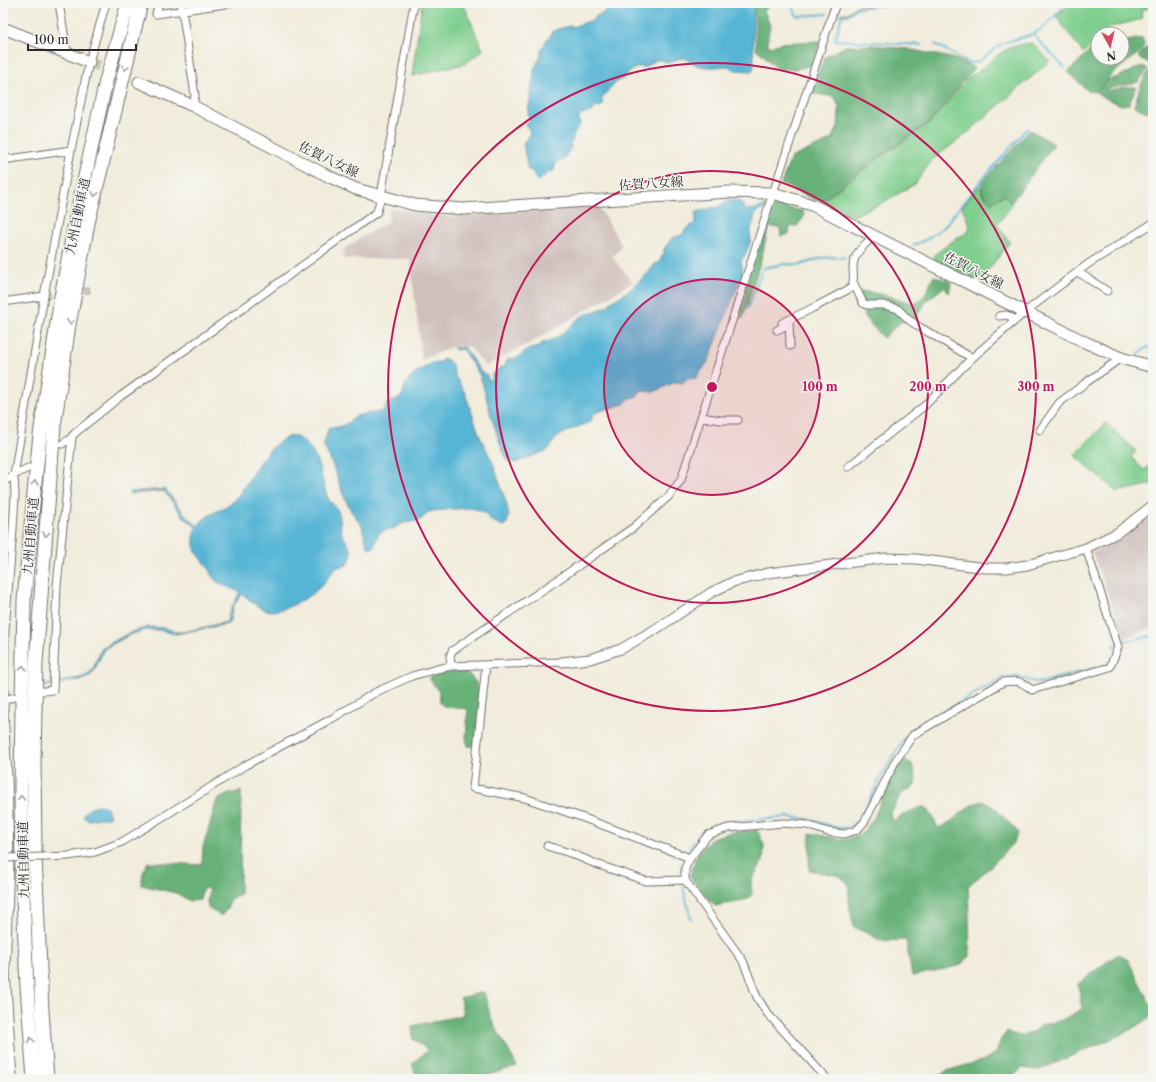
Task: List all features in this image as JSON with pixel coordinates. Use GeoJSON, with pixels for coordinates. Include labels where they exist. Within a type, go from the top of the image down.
{"type":"FeatureCollection","features":[{"type":"Feature","properties":{"kind":"highway","name":"九州自動車道"},"geometry":{"type":"LineString","coordinates":[[34,1079],[27,987],[22,874],[21,790],[24,600],[40,435],[61,297],[77,213],[106,81],[128,3]]}},
{"type":"Feature","properties":{"kind":"highway","name":"九州自動車道"},"geometry":{"type":"LineString","coordinates":[[48,1079],[42,1011],[35,857],[34,759],[36,662],[54,426],[69,325],[88,223],[141,3]]}},
{"type":"Feature","properties":{"kind":"main road"},"geometry":{"type":"LineString","coordinates":[[3,28],[67,52],[89,62]]}},
{"type":"Feature","properties":{"kind":"main road","name":"佐賀八女線"},"geometry":{"type":"LineString","coordinates":[[139,82],[193,106],[356,189],[415,205],[464,209],[729,192],[773,194],[812,205],[1087,343],[1121,358],[1153,367]]}},
{"type":"Feature","properties":{"kind":"street"},"geometry":{"type":"LineString","coordinates":[[59,3],[67,52]]}},
{"type":"Feature","properties":{"kind":"street"},"geometry":{"type":"LineString","coordinates":[[13,1079],[6,971],[9,891],[6,842],[5,630],[15,496],[14,475],[44,296],[71,150],[89,62],[106,3]]}},
{"type":"Feature","properties":{"kind":"street"},"geometry":{"type":"LineString","coordinates":[[159,3],[156,14],[232,3]]}},
{"type":"Feature","properties":{"kind":"street"},"geometry":{"type":"LineString","coordinates":[[181,3],[195,95],[193,106]]}},
{"type":"Feature","properties":{"kind":"street"},"geometry":{"type":"LineString","coordinates":[[62,444],[121,396],[377,212],[414,3]]}},
{"type":"Feature","properties":{"kind":"street"},"geometry":{"type":"LineString","coordinates":[[451,666],[450,656],[452,651],[634,527],[668,497],[681,480],[836,3]]}},
{"type":"Feature","properties":{"kind":"street"},"geometry":{"type":"LineString","coordinates":[[3,160],[71,150]]}},
{"type":"Feature","properties":{"kind":"street"},"geometry":{"type":"LineString","coordinates":[[848,467],[924,406],[972,358],[1025,312],[1088,264],[1153,223]]}},
{"type":"Feature","properties":{"kind":"street"},"geometry":{"type":"LineString","coordinates":[[870,240],[860,248],[853,265],[854,284],[863,303],[866,305],[884,305],[898,309],[915,324],[972,358]]}},
{"type":"Feature","properties":{"kind":"street"},"geometry":{"type":"LineString","coordinates":[[1078,272],[1107,292]]}},
{"type":"Feature","properties":{"kind":"street"},"geometry":{"type":"LineString","coordinates":[[777,330],[787,322],[851,288],[854,284]]}},
{"type":"Feature","properties":{"kind":"street"},"geometry":{"type":"LineString","coordinates":[[3,302],[44,296]]}},
{"type":"Feature","properties":{"kind":"street"},"geometry":{"type":"LineString","coordinates":[[998,316],[1007,315],[1016,320]]}},
{"type":"Feature","properties":{"kind":"street"},"geometry":{"type":"LineString","coordinates":[[787,322],[790,346]]}},
{"type":"Feature","properties":{"kind":"street"},"geometry":{"type":"LineString","coordinates":[[1040,430],[1059,403],[1121,358]]}},
{"type":"Feature","properties":{"kind":"street"},"geometry":{"type":"LineString","coordinates":[[701,417],[721,420],[738,420]]}},
{"type":"Feature","properties":{"kind":"street"},"geometry":{"type":"LineString","coordinates":[[44,691],[53,690],[57,586],[72,436]]}},
{"type":"Feature","properties":{"kind":"street"},"geometry":{"type":"LineString","coordinates":[[3,482],[28,468]]}},
{"type":"Feature","properties":{"kind":"street"},"geometry":{"type":"LineString","coordinates":[[4,858],[68,856],[95,852],[122,842],[244,766],[333,718],[376,692],[412,676],[451,666],[562,662],[590,659],[621,649],[656,629],[712,592],[733,582],[768,573],[886,558],[916,559],[986,568],[1007,568],[1027,565],[1086,548],[1117,533],[1153,505]]}},
{"type":"Feature","properties":{"kind":"street"},"geometry":{"type":"LineString","coordinates":[[827,1079],[767,1013],[757,997],[743,961],[685,880],[685,868],[690,858],[708,836],[728,828],[783,823],[807,825],[828,832],[844,834],[857,830],[865,821],[896,760],[913,735],[1003,682],[1015,680],[1032,690],[1110,667],[1118,647],[1086,548]]}},
{"type":"Feature","properties":{"kind":"street"},"geometry":{"type":"LineString","coordinates":[[486,665],[473,788],[525,798],[690,858]]}},
{"type":"Feature","properties":{"kind":"street"},"geometry":{"type":"LineString","coordinates":[[5,700],[14,697]]}},
{"type":"Feature","properties":{"kind":"street"},"geometry":{"type":"LineString","coordinates":[[547,846],[646,881],[685,880]]}},
{"type":"Feature","properties":{"kind":"shaded area"},"geometry":{"type":"Polygon","coordinates":[[[598,205],[622,246],[612,257],[633,282],[541,337],[486,366],[469,347],[459,346],[452,347],[422,360],[410,259],[343,259],[344,248],[388,222],[391,208],[448,217],[598,205]]]}},
{"type":"Feature","properties":{"kind":"shaded area"},"geometry":{"type":"Polygon","coordinates":[[[1153,514],[1153,627],[1125,638],[1092,552],[1106,547],[1125,536],[1153,514]]]}},
{"type":"Feature","properties":{"kind":"green space"},"geometry":{"type":"Polygon","coordinates":[[[422,3],[463,3],[483,50],[465,64],[412,76],[422,3]]]}},
{"type":"Feature","properties":{"kind":"green space"},"geometry":{"type":"Polygon","coordinates":[[[755,3],[776,3],[764,11],[770,25],[768,45],[771,47],[780,43],[820,41],[812,65],[802,68],[786,70],[781,69],[772,64],[756,49],[755,17],[753,15],[755,3]]]}},
{"type":"Feature","properties":{"kind":"green space"},"geometry":{"type":"Polygon","coordinates":[[[1072,3],[1150,3],[1151,8],[1141,10],[1142,19],[1115,26],[1090,26],[1090,46],[1083,53],[1056,16],[1072,3]]]}},
{"type":"Feature","properties":{"kind":"green space"},"geometry":{"type":"Polygon","coordinates":[[[1142,38],[1144,45],[1141,51],[1130,60],[1130,40],[1142,38]]]}},
{"type":"Feature","properties":{"kind":"green space"},"geometry":{"type":"Polygon","coordinates":[[[1032,43],[1050,61],[965,135],[932,160],[915,184],[880,204],[853,216],[823,201],[875,161],[930,123],[969,77],[978,72],[998,55],[1007,49],[1032,43]]]}},
{"type":"Feature","properties":{"kind":"green space"},"geometry":{"type":"Polygon","coordinates":[[[871,45],[908,49],[956,59],[974,68],[930,122],[873,161],[820,202],[781,184],[791,158],[832,139],[838,127],[839,108],[835,97],[810,93],[825,57],[846,46],[871,45]]]}},
{"type":"Feature","properties":{"kind":"green space"},"geometry":{"type":"Polygon","coordinates":[[[1152,45],[1153,60],[1149,63],[1141,60],[1138,56],[1146,48],[1152,45]]]}},
{"type":"Feature","properties":{"kind":"green space"},"geometry":{"type":"Polygon","coordinates":[[[1090,50],[1090,66],[1122,66],[1112,74],[1097,92],[1088,91],[1068,72],[1090,50]]]}},
{"type":"Feature","properties":{"kind":"green space"},"geometry":{"type":"Polygon","coordinates":[[[1139,67],[1146,67],[1147,70],[1138,82],[1106,89],[1107,91],[1126,87],[1136,87],[1129,104],[1121,105],[1097,93],[1108,80],[1139,67]]]}},
{"type":"Feature","properties":{"kind":"green space"},"geometry":{"type":"Polygon","coordinates":[[[1152,67],[1153,99],[1147,112],[1134,106],[1143,81],[1152,67]]]}},
{"type":"Feature","properties":{"kind":"green space"},"geometry":{"type":"Polygon","coordinates":[[[1030,130],[1054,144],[1011,203],[1004,194],[992,202],[983,194],[981,184],[1030,130]]]}},
{"type":"Feature","properties":{"kind":"green space"},"geometry":{"type":"Polygon","coordinates":[[[979,186],[982,194],[992,203],[1004,195],[1012,205],[997,225],[1010,242],[979,282],[933,259],[935,254],[957,238],[967,233],[970,227],[962,207],[979,186]]]}},
{"type":"Feature","properties":{"kind":"green space"},"geometry":{"type":"Polygon","coordinates":[[[772,205],[803,211],[804,217],[797,226],[790,227],[789,234],[781,236],[780,228],[769,227],[743,318],[738,318],[734,322],[772,205]]]}},
{"type":"Feature","properties":{"kind":"green space"},"geometry":{"type":"Polygon","coordinates":[[[934,276],[951,282],[949,293],[944,287],[927,300],[914,321],[903,320],[883,338],[869,323],[863,311],[860,298],[861,291],[885,295],[915,304],[925,295],[934,276]]]}},
{"type":"Feature","properties":{"kind":"green space"},"geometry":{"type":"Polygon","coordinates":[[[1106,423],[1136,451],[1131,457],[1144,470],[1153,463],[1153,484],[1117,492],[1074,455],[1106,423]]]}},
{"type":"Feature","properties":{"kind":"green space"},"geometry":{"type":"Polygon","coordinates":[[[458,671],[468,673],[475,681],[480,692],[476,739],[473,746],[468,747],[466,738],[468,709],[445,707],[440,703],[439,692],[429,678],[437,674],[458,671]]]}},
{"type":"Feature","properties":{"kind":"green space"},"geometry":{"type":"Polygon","coordinates":[[[905,760],[912,764],[916,785],[901,794],[891,813],[893,821],[908,812],[925,806],[932,815],[938,828],[950,822],[973,804],[983,801],[996,809],[1018,832],[1014,842],[988,869],[968,886],[970,956],[959,966],[912,976],[906,940],[881,941],[854,927],[850,910],[848,883],[840,876],[809,870],[810,833],[844,840],[860,835],[874,818],[892,774],[905,760]]]}},
{"type":"Feature","properties":{"kind":"green space"},"geometry":{"type":"Polygon","coordinates":[[[241,791],[240,895],[229,900],[228,908],[221,916],[208,908],[207,901],[209,889],[203,888],[200,900],[190,901],[176,893],[141,885],[143,873],[148,862],[202,865],[203,847],[217,800],[229,794],[241,791]]]}},
{"type":"Feature","properties":{"kind":"green space"},"geometry":{"type":"Polygon","coordinates":[[[757,830],[764,845],[763,861],[751,881],[752,894],[748,899],[715,906],[693,881],[690,875],[697,854],[712,838],[732,832],[757,830]]]}},
{"type":"Feature","properties":{"kind":"green space"},"geometry":{"type":"Polygon","coordinates":[[[1119,954],[1128,960],[1151,1006],[1153,1005],[1153,1016],[1123,1034],[1039,1070],[1022,1068],[1011,1079],[936,1079],[946,1071],[982,1061],[996,1053],[1001,1039],[1007,1032],[1020,1036],[1031,1033],[1042,1025],[1062,1020],[1082,1009],[1078,984],[1119,954]]]}},
{"type":"Feature","properties":{"kind":"green space"},"geometry":{"type":"Polygon","coordinates":[[[484,992],[491,1019],[517,1066],[485,1076],[484,1079],[440,1079],[434,1076],[415,1073],[412,1064],[428,1050],[413,1039],[412,1026],[463,1015],[460,998],[484,992]]]}},
{"type":"Feature","properties":{"kind":"water"},"geometry":{"type":"Polygon","coordinates":[[[610,3],[754,3],[754,68],[752,71],[735,70],[728,66],[706,67],[690,62],[685,58],[678,59],[670,63],[656,60],[645,67],[637,67],[610,88],[602,97],[602,106],[594,108],[592,112],[581,114],[579,117],[580,125],[573,135],[573,141],[570,143],[571,147],[563,160],[555,163],[553,172],[548,173],[540,180],[536,180],[532,171],[528,170],[523,143],[530,135],[529,129],[525,124],[530,122],[528,114],[534,69],[541,56],[541,51],[552,31],[570,26],[572,27],[595,19],[596,16],[604,13],[610,3]]]}},
{"type":"Feature","properties":{"kind":"water"},"geometry":{"type":"Polygon","coordinates":[[[931,3],[857,8],[848,15],[840,16],[840,13],[848,13],[856,6],[931,3]]]}},
{"type":"Feature","properties":{"kind":"water"},"geometry":{"type":"Polygon","coordinates":[[[729,200],[740,201],[741,204],[744,205],[746,211],[749,208],[752,210],[765,206],[766,209],[756,212],[750,233],[751,240],[741,261],[743,272],[708,362],[696,378],[688,379],[682,383],[675,382],[654,392],[639,392],[637,397],[630,398],[624,404],[597,412],[593,415],[591,421],[556,438],[548,450],[515,463],[508,461],[502,449],[479,374],[462,349],[457,350],[454,349],[454,347],[464,347],[480,371],[487,375],[488,380],[491,380],[492,374],[499,368],[504,367],[508,359],[516,358],[529,349],[540,347],[542,343],[548,342],[562,334],[584,315],[607,307],[611,302],[630,290],[649,272],[655,264],[661,261],[661,257],[664,254],[664,249],[672,238],[682,235],[686,229],[695,223],[695,212],[718,207],[729,200]]]}},
{"type":"Feature","properties":{"kind":"water"},"geometry":{"type":"Polygon","coordinates":[[[443,358],[449,361],[452,365],[455,376],[465,393],[479,434],[493,463],[507,505],[509,516],[507,523],[503,526],[490,520],[484,512],[476,509],[467,508],[433,511],[427,513],[418,521],[403,523],[393,529],[385,530],[379,533],[374,548],[368,547],[362,526],[351,511],[330,458],[324,447],[324,442],[329,427],[343,425],[354,417],[360,415],[383,411],[387,403],[399,399],[403,394],[405,385],[409,379],[432,363],[441,362],[443,358]]]}},
{"type":"Feature","properties":{"kind":"water"},"geometry":{"type":"Polygon","coordinates":[[[291,436],[297,437],[305,443],[314,455],[325,491],[328,498],[338,511],[341,531],[350,547],[351,555],[347,565],[339,567],[331,573],[323,584],[311,595],[287,608],[272,611],[266,610],[256,605],[242,594],[233,607],[228,624],[176,634],[158,630],[145,630],[129,635],[104,649],[94,671],[90,676],[84,679],[43,687],[44,685],[84,677],[93,669],[103,647],[132,632],[148,627],[165,628],[183,632],[227,622],[229,613],[240,592],[221,584],[214,579],[210,570],[194,546],[197,528],[183,516],[164,491],[129,494],[129,492],[165,489],[187,517],[198,526],[205,518],[235,499],[267,453],[278,443],[291,436]]]}},
{"type":"Feature","properties":{"kind":"water"},"geometry":{"type":"Polygon","coordinates":[[[97,805],[106,808],[110,817],[89,820],[84,818],[84,813],[97,805]]]}},
{"type":"Feature","properties":{"kind":"waterway"},"geometry":{"type":"LineString","coordinates":[[790,3],[797,16],[827,14]]}},
{"type":"Feature","properties":{"kind":"waterway"},"geometry":{"type":"LineString","coordinates":[[935,44],[967,62],[975,63],[983,59],[1001,44],[1039,31],[1063,8]]}},
{"type":"Feature","properties":{"kind":"waterway"},"geometry":{"type":"LineString","coordinates":[[842,15],[835,40],[922,45]]}},
{"type":"Feature","properties":{"kind":"waterway"},"geometry":{"type":"LineString","coordinates":[[1035,33],[1036,38],[1065,68]]}},
{"type":"Feature","properties":{"kind":"waterway"},"geometry":{"type":"LineString","coordinates":[[914,245],[927,239],[944,227],[981,181],[1028,128]]}},
{"type":"Feature","properties":{"kind":"waterway"},"geometry":{"type":"LineString","coordinates":[[748,308],[763,268],[785,264],[800,265],[822,258],[846,258]]}},
{"type":"Feature","properties":{"kind":"waterway"},"geometry":{"type":"LineString","coordinates":[[1137,355],[1147,347],[1153,349]]}},
{"type":"Feature","properties":{"kind":"waterway"},"geometry":{"type":"LineString","coordinates":[[1114,648],[1114,645],[1124,641],[1153,636]]}},
{"type":"Feature","properties":{"kind":"waterway"},"geometry":{"type":"LineString","coordinates":[[688,849],[706,830],[721,823],[789,817],[812,820],[838,828],[848,828],[859,821],[882,775],[902,742],[912,730],[1002,678],[1017,677],[1040,683],[1109,664]]}},
{"type":"Feature","properties":{"kind":"waterway"},"geometry":{"type":"LineString","coordinates":[[683,887],[691,919]]}},
{"type":"Feature","properties":{"kind":"tunnel"},"geometry":{"type":"LineString","coordinates":[[89,62],[139,82]]}},
{"type":"Feature","properties":{"kind":"tunnel"},"geometry":{"type":"LineString","coordinates":[[73,292],[93,290]]}},
{"type":"Feature","properties":{"kind":"tunnel"},"geometry":{"type":"LineString","coordinates":[[44,296],[63,294]]}}]}
